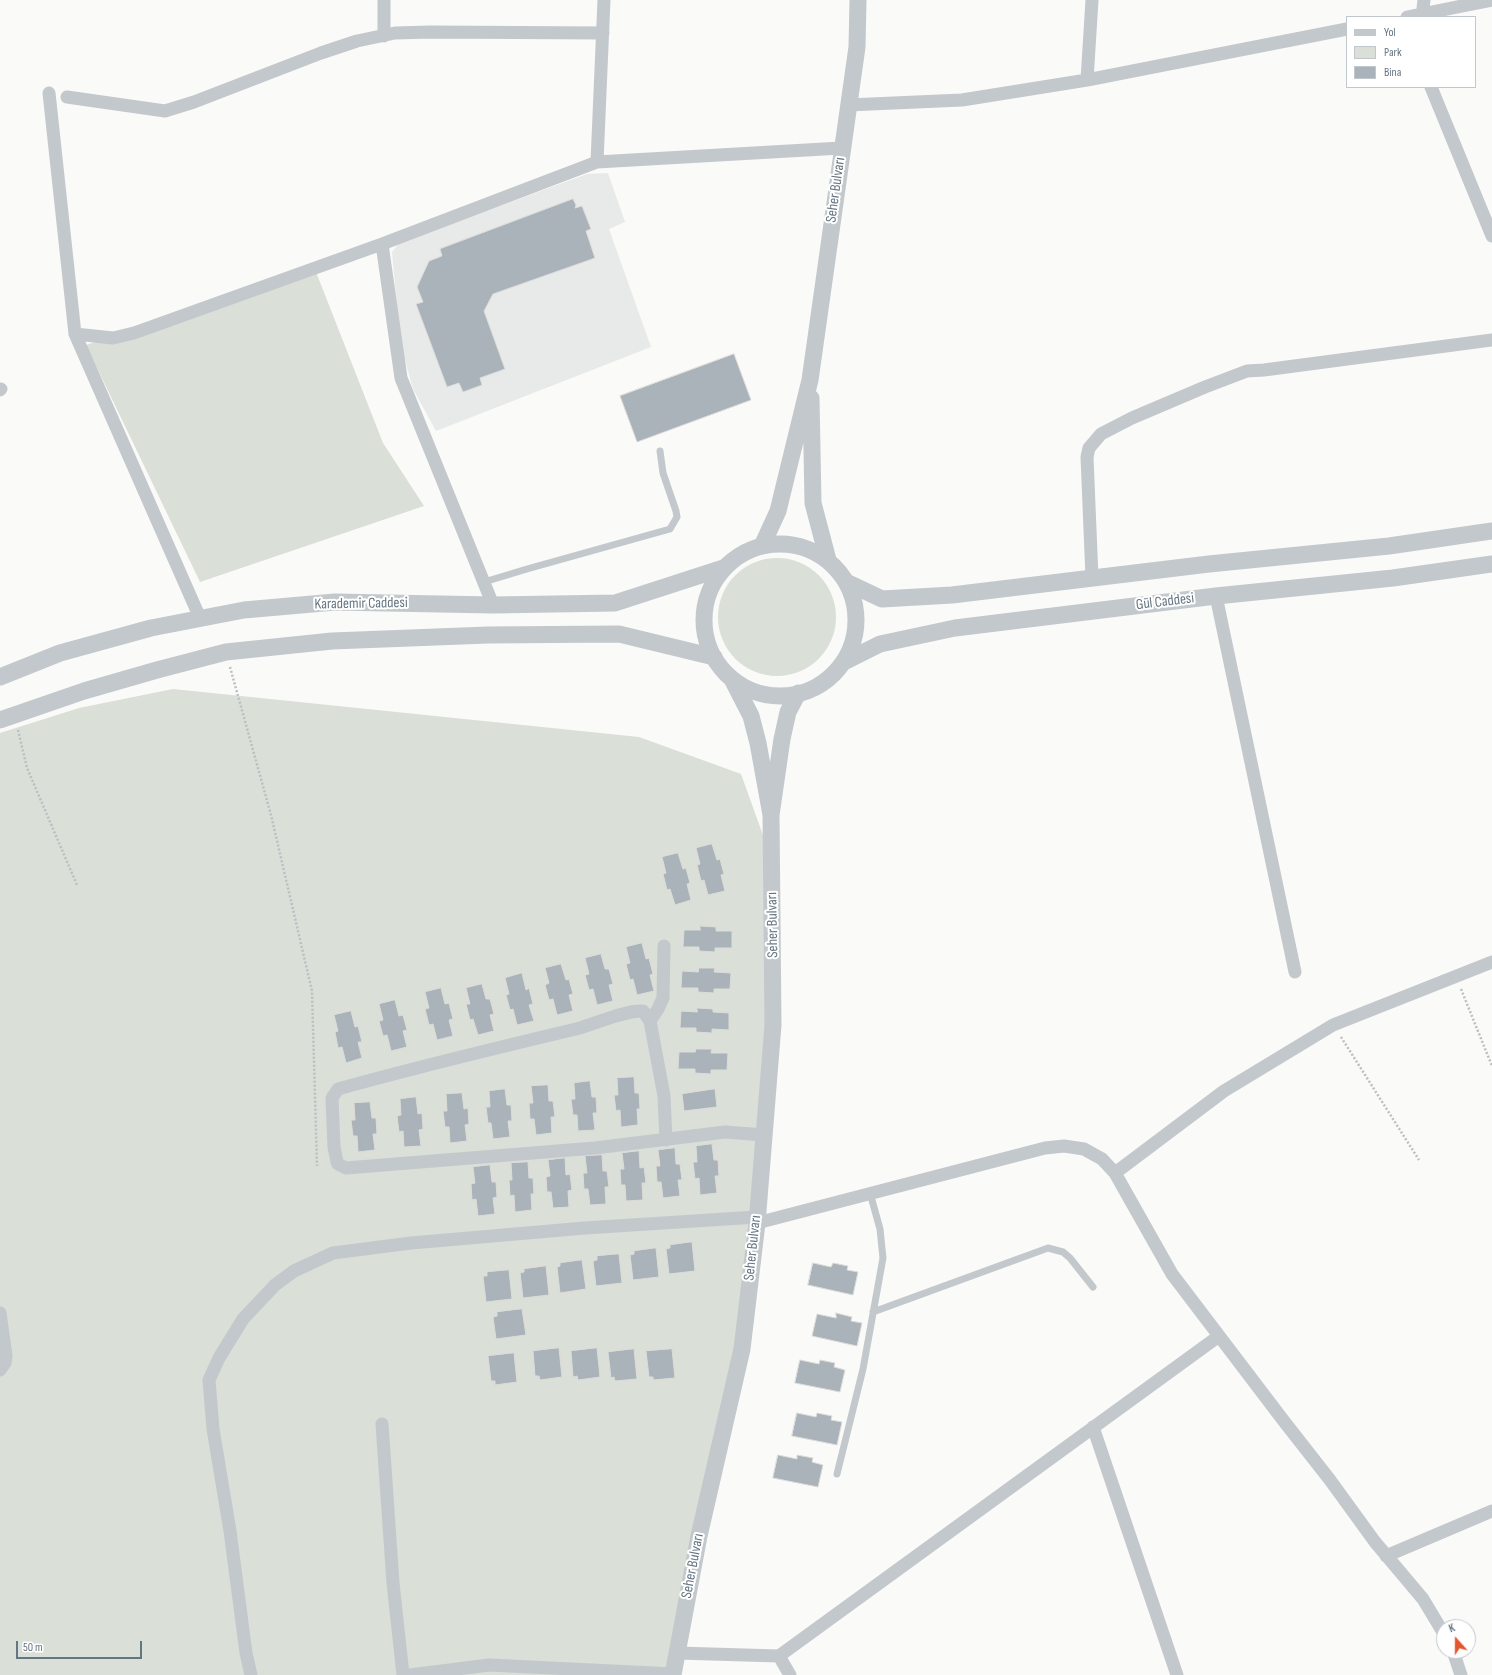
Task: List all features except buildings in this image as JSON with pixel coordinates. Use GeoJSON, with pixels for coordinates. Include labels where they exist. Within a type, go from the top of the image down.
{"type":"FeatureCollection","features":[{"type":"Feature","properties":{"kind":"street"},"geometry":{"type":"LineString","coordinates":[[384,0],[384,36]]}},
{"type":"Feature","properties":{"kind":"street"},"geometry":{"type":"LineString","coordinates":[[597,162],[604,0]]}},
{"type":"Feature","properties":{"kind":"street","name":"Seher Bulvarı"},"geometry":{"type":"LineString","coordinates":[[762,546],[778,511],[810,380],[856,47],[858,0]]}},
{"type":"Feature","properties":{"kind":"street"},"geometry":{"type":"LineString","coordinates":[[1087,80],[1092,0]]}},
{"type":"Feature","properties":{"kind":"street"},"geometry":{"type":"LineString","coordinates":[[1424,0],[1422,16],[1492,0]]}},
{"type":"Feature","properties":{"kind":"street"},"geometry":{"type":"LineString","coordinates":[[848,105],[962,100],[1087,80],[1346,29]]}},
{"type":"Feature","properties":{"kind":"street"},"geometry":{"type":"LineString","coordinates":[[67,97],[165,111],[194,102],[357,40],[395,33],[603,33]]}},
{"type":"Feature","properties":{"kind":"street"},"geometry":{"type":"LineString","coordinates":[[1431,88],[1492,236]]}},
{"type":"Feature","properties":{"kind":"street"},"geometry":{"type":"LineString","coordinates":[[49,93],[74,334],[200,618]]}},
{"type":"Feature","properties":{"kind":"street"},"geometry":{"type":"LineString","coordinates":[[74,334],[113,338],[134,333],[382,244],[597,162],[841,148]]}},
{"type":"Feature","properties":{"kind":"street"},"geometry":{"type":"LineString","coordinates":[[382,244],[401,378],[494,605]]}},
{"type":"Feature","properties":{"kind":"street"},"geometry":{"type":"LineString","coordinates":[[1092,578],[1087,457],[1089,448],[1101,434],[1154,408],[1247,371],[1492,340]]}},
{"type":"Feature","properties":{"kind":"street","name":"Seher Bulvarı"},"geometry":{"type":"LineString","coordinates":[[810,380],[813,503],[828,560]]}},
{"type":"Feature","properties":{"kind":"street"},"geometry":{"type":"LineString","coordinates":[[846,582],[882,599],[952,595],[1209,564],[1389,546],[1492,530]]}},
{"type":"Feature","properties":{"kind":"street"},"geometry":{"type":"LineString","coordinates":[[783,544],[804,547],[828,560],[838,570],[846,582],[854,601],[856,622],[854,636],[844,662],[835,673],[812,689],[784,695],[770,695],[757,692],[732,678],[722,669],[714,657],[708,644],[705,631],[705,610],[710,590],[717,577],[736,557],[749,550],[762,546],[783,544]]}},
{"type":"Feature","properties":{"kind":"street","name":"Gül Caddesi"},"geometry":{"type":"LineString","coordinates":[[844,662],[880,644],[955,628],[1216,596],[1393,578],[1492,564]]}},
{"type":"Feature","properties":{"kind":"street","name":"Karademir Caddesi"},"geometry":{"type":"LineString","coordinates":[[0,677],[60,653],[151,628],[244,610],[335,602],[494,605],[615,603],[726,566]]}},
{"type":"Feature","properties":{"kind":"street"},"geometry":{"type":"LineString","coordinates":[[1216,596],[1294,972]]}},
{"type":"Feature","properties":{"kind":"street"},"geometry":{"type":"LineString","coordinates":[[7,717],[84,691],[226,652],[340,641],[488,635],[619,634],[714,657]]}},
{"type":"Feature","properties":{"kind":"street","name":"Seher Bulvarı"},"geometry":{"type":"LineString","coordinates":[[732,678],[751,716],[758,743],[771,815]]}},
{"type":"Feature","properties":{"kind":"street","name":"Seher Bulvarı"},"geometry":{"type":"LineString","coordinates":[[673,1674],[699,1536],[742,1350],[757,1220],[773,1025],[771,815],[782,739],[788,712],[798,693]]}},
{"type":"Feature","properties":{"kind":"street"},"geometry":{"type":"LineString","coordinates":[[650,1021],[658,1010],[663,998],[664,946]]}},
{"type":"Feature","properties":{"kind":"street"},"geometry":{"type":"LineString","coordinates":[[1116,1173],[1224,1091],[1333,1024],[1492,962]]}},
{"type":"Feature","properties":{"kind":"street"},"geometry":{"type":"LineString","coordinates":[[666,1140],[664,1096],[650,1021],[643,1011],[627,1013],[593,1025],[406,1070],[338,1090],[332,1098],[334,1147],[338,1164],[346,1168],[595,1148],[666,1140],[725,1132],[764,1135]]}},
{"type":"Feature","properties":{"kind":"street"},"geometry":{"type":"LineString","coordinates":[[251,1675],[246,1653],[230,1531],[213,1429],[209,1380],[222,1352],[243,1319],[276,1285],[294,1271],[333,1253],[411,1243],[585,1228],[757,1220],[870,1194],[1045,1148],[1064,1146],[1084,1149],[1102,1158],[1116,1173],[1172,1274],[1330,1480],[1374,1542],[1423,1600],[1436,1621]]}},
{"type":"Feature","properties":{"kind":"street"},"geometry":{"type":"LineString","coordinates":[[0,1314],[6,1356],[5,1363],[0,1370]]}},
{"type":"Feature","properties":{"kind":"street"},"geometry":{"type":"LineString","coordinates":[[677,1653],[779,1656],[1219,1336]]}},
{"type":"Feature","properties":{"kind":"street"},"geometry":{"type":"LineString","coordinates":[[382,1424],[394,1583],[403,1675]]}},
{"type":"Feature","properties":{"kind":"street"},"geometry":{"type":"LineString","coordinates":[[1093,1427],[1177,1675]]}},
{"type":"Feature","properties":{"kind":"street"},"geometry":{"type":"LineString","coordinates":[[1386,1556],[1492,1511]]}},
{"type":"Feature","properties":{"kind":"street"},"geometry":{"type":"LineString","coordinates":[[779,1656],[790,1675]]}},
{"type":"Feature","properties":{"kind":"street"},"geometry":{"type":"LineString","coordinates":[[1456,1659],[1461,1675]]}},
{"type":"Feature","properties":{"kind":"street"},"geometry":{"type":"LineString","coordinates":[[410,1675],[489,1665],[628,1670],[673,1674]]}},
{"type":"Feature","properties":{"kind":"lane"},"geometry":{"type":"LineString","coordinates":[[484,582],[670,529],[677,517],[664,473],[660,451]]}},
{"type":"Feature","properties":{"kind":"lane"},"geometry":{"type":"LineString","coordinates":[[837,1474],[863,1369],[883,1258],[880,1229],[870,1194]]}},
{"type":"Feature","properties":{"kind":"lane"},"geometry":{"type":"LineString","coordinates":[[873,1312],[1048,1248],[1063,1252],[1070,1258],[1094,1287]]}},
{"type":"Feature","properties":{"kind":"path"},"geometry":{"type":"LineString","coordinates":[[226,652],[271,815],[312,991],[317,1166]]}},
{"type":"Feature","properties":{"kind":"path"},"geometry":{"type":"LineString","coordinates":[[7,717],[27,768],[78,885]]}},
{"type":"Feature","properties":{"kind":"path"},"geometry":{"type":"LineString","coordinates":[[1456,976],[1492,1066]]}},
{"type":"Feature","properties":{"kind":"path"},"geometry":{"type":"LineString","coordinates":[[1333,1024],[1419,1160]]}},
{"type":"Feature","properties":{"kind":"shaded area"},"geometry":{"type":"Polygon","coordinates":[[[608,173],[625,222],[609,229],[651,347],[436,431],[413,389],[400,342],[392,252],[399,243],[587,174],[608,173]]]}},
{"type":"Feature","properties":{"kind":"green space"},"geometry":{"type":"Polygon","coordinates":[[[316,272],[383,443],[424,506],[200,582],[86,345],[316,272]]]}},
{"type":"Feature","properties":{"kind":"green space"},"geometry":{"type":"Polygon","coordinates":[[[777,558],[800,562],[819,575],[832,594],[836,617],[832,640],[819,659],[800,672],[777,676],[754,672],[735,659],[722,640],[718,617],[722,594],[735,575],[754,562],[777,558]]]}},
{"type":"Feature","properties":{"kind":"green space"},"geometry":{"type":"Polygon","coordinates":[[[173,689],[639,737],[741,774],[768,849],[771,927],[751,1268],[673,1675],[0,1675],[0,733],[79,708],[173,689]]]}}]}
